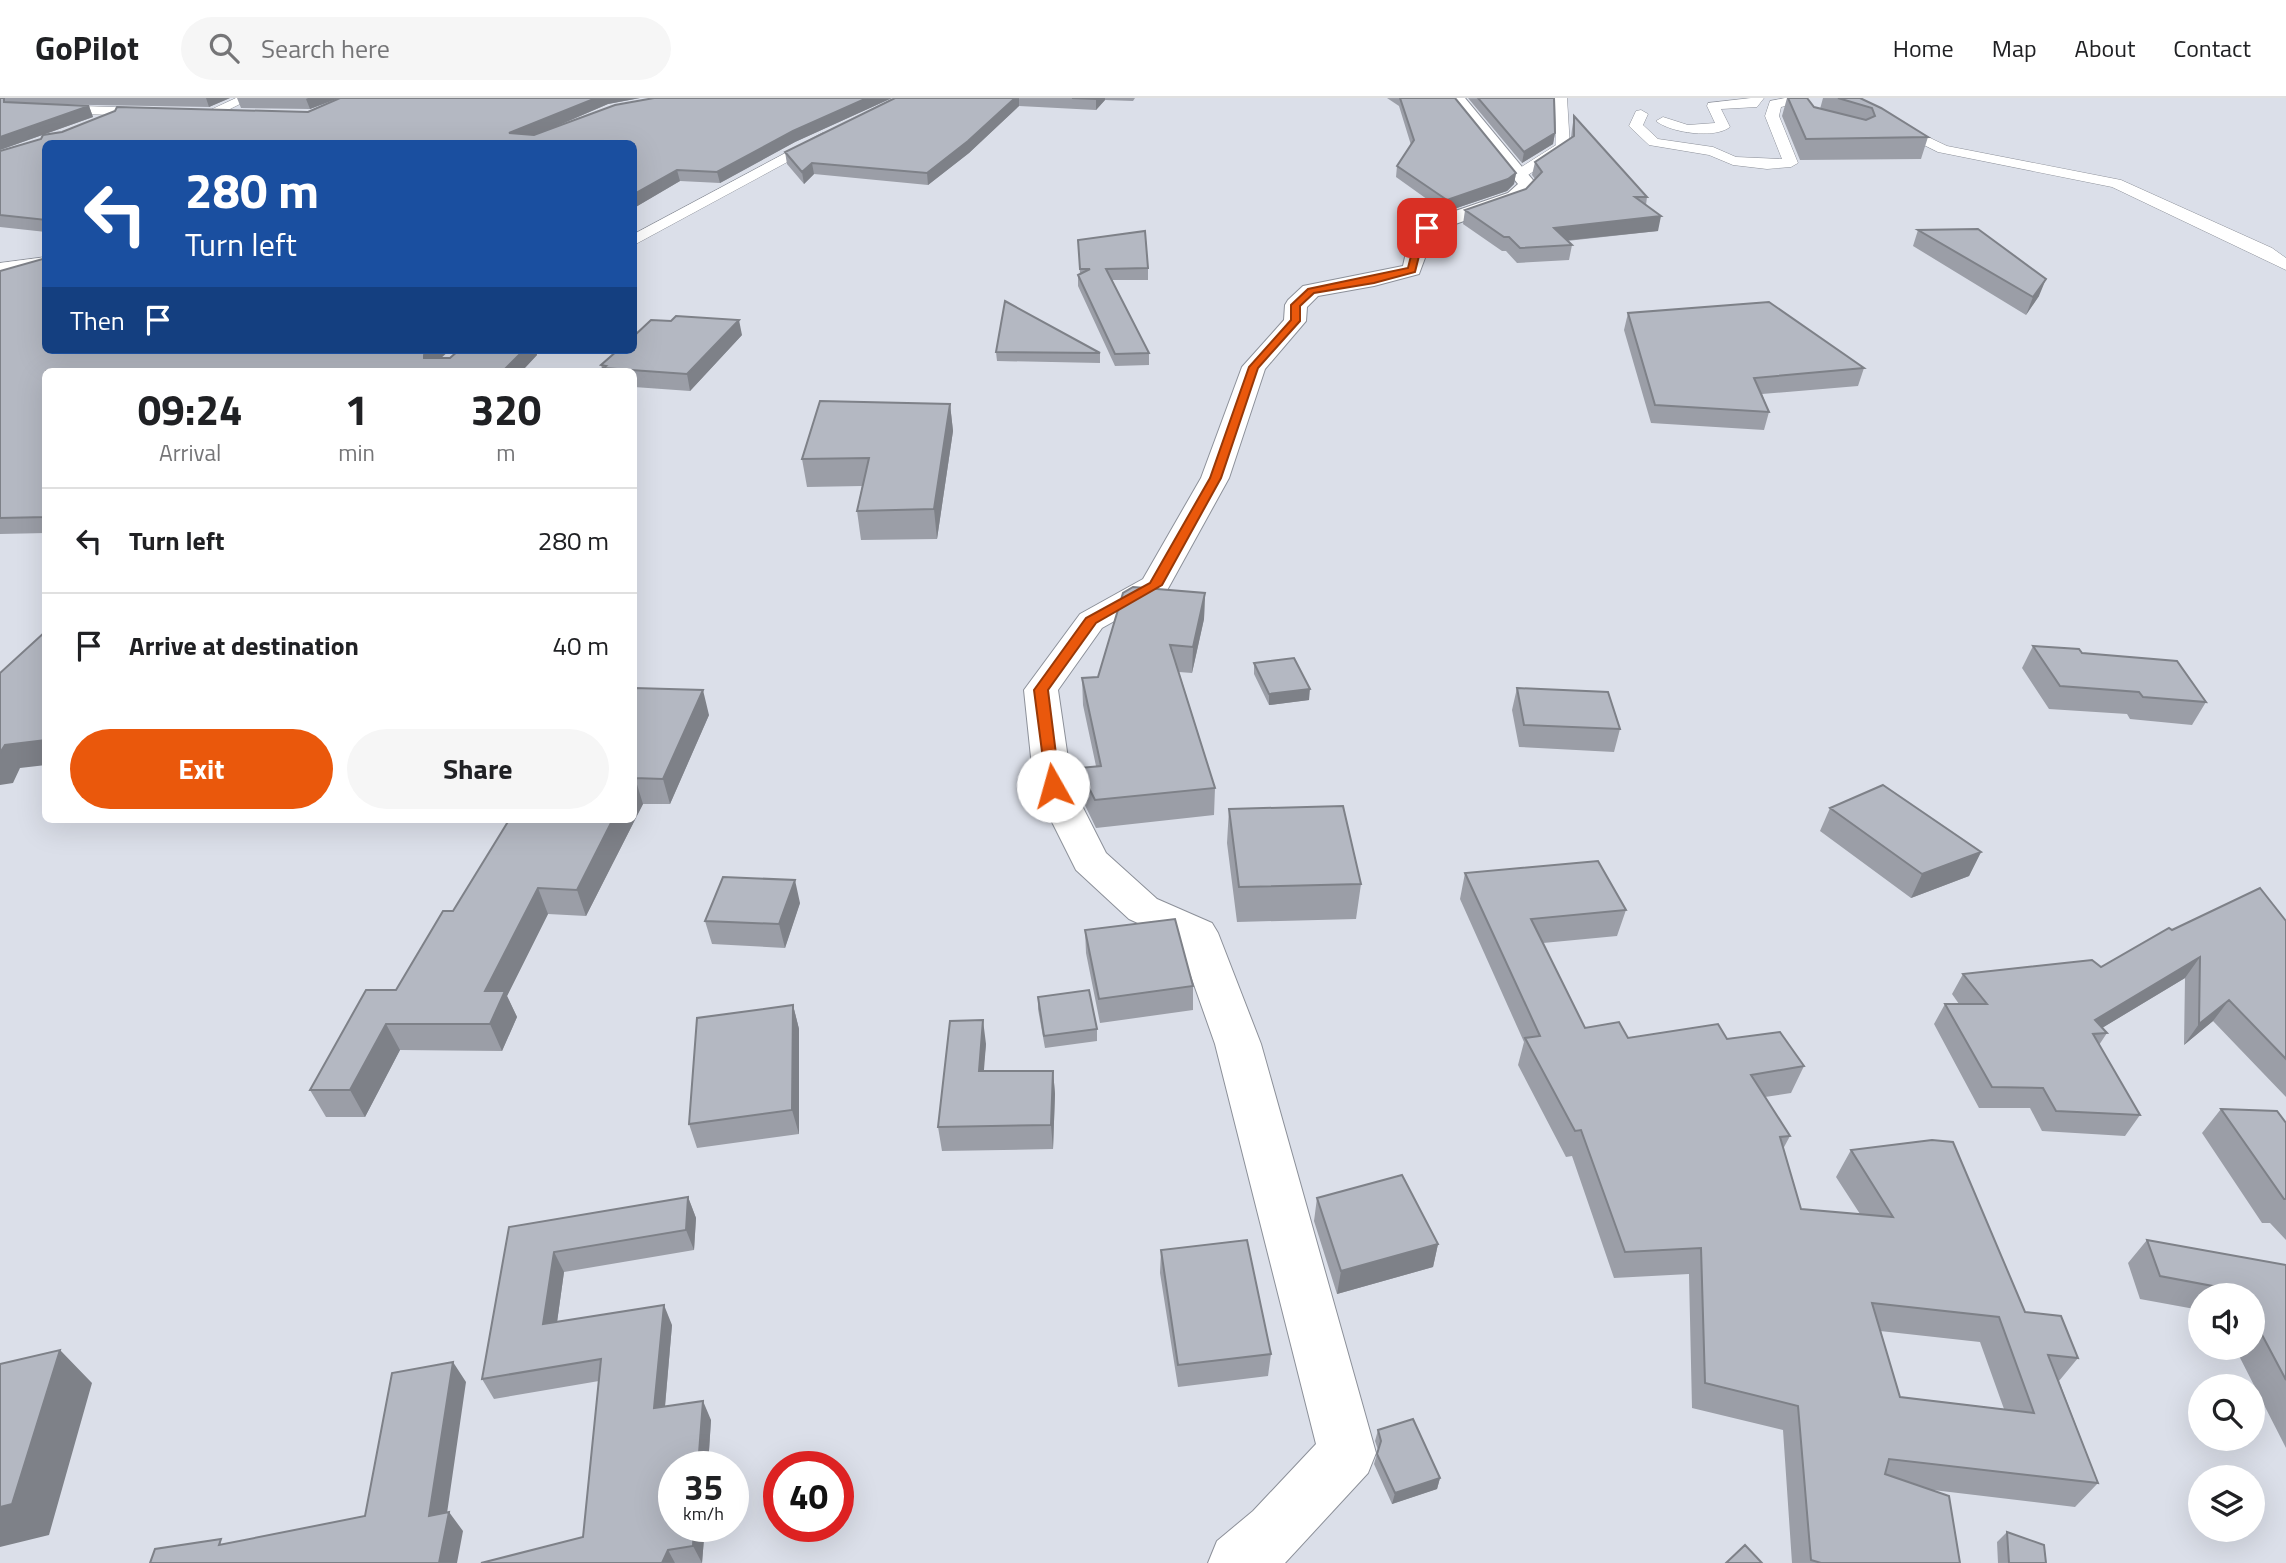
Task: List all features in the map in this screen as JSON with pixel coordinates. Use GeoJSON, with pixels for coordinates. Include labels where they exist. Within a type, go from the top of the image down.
{"type":"FeatureCollection","features":[{"type":"Feature","properties":{"kind":"street"},"geometry":{"type":"LineString","coordinates":[[97,123],[155,98]]}},
{"type":"Feature","properties":{"kind":"street"},"geometry":{"type":"LineString","coordinates":[[214,113],[246,98]]}},
{"type":"Feature","properties":{"kind":"street"},"geometry":{"type":"LineString","coordinates":[[1239,1563],[1274,1532],[1346,1453],[1238,1044],[1197,933],[1143,909],[1090,861],[1053,786],[1041,690],[1091,621],[1155,585],[1215,478],[1254,367],[1295,321],[1296,305],[1311,291],[1412,270],[1417,248],[1427,228],[1515,197],[1528,185],[1457,98]]}},
{"type":"Feature","properties":{"kind":"street"},"geometry":{"type":"LineString","coordinates":[[1520,174],[1563,147],[1560,98]]}},
{"type":"Feature","properties":{"kind":"street"},"geometry":{"type":"LineString","coordinates":[[1638,98],[1641,114],[1636,125],[1654,142],[1713,151],[1733,161],[1767,165],[1791,163],[1772,116],[1775,104],[1798,99],[1814,122],[1825,125]]}},
{"type":"Feature","properties":{"kind":"street"},"geometry":{"type":"LineString","coordinates":[[1641,114],[1687,129],[1723,127],[1713,106],[1752,104],[1758,98]]}},
{"type":"Feature","properties":{"kind":"street"},"geometry":{"type":"LineString","coordinates":[[1836,98],[1943,149],[2116,183],[2266,252],[2286,265]]}},
{"type":"Feature","properties":{"kind":"street"},"geometry":{"type":"LineString","coordinates":[[29,108],[240,115]]}},
{"type":"Feature","properties":{"kind":"street"},"geometry":{"type":"LineString","coordinates":[[637,238],[802,147],[837,131]]}},
{"type":"Feature","properties":{"kind":"street"},"geometry":{"type":"LineString","coordinates":[[0,268],[42,263]]}},
{"type":"Feature","properties":{"kind":"building"},"geometry":{"type":"Polygon","coordinates":[[[0,98],[4,98],[4,102],[89,106],[0,137],[0,98]]]}},
{"type":"Feature","properties":{"kind":"building"},"geometry":{"type":"Polygon","coordinates":[[[340,98],[596,98],[509,133],[534,135],[615,105],[654,98],[867,98],[793,131],[717,172],[677,170],[637,192],[637,140],[42,140],[42,220],[0,215],[0,151],[41,139],[43,135],[62,132],[115,111],[117,107],[308,112],[340,98]]]}},
{"type":"Feature","properties":{"kind":"building"},"geometry":{"type":"Polygon","coordinates":[[[895,98],[1015,98],[968,141],[927,173],[812,163],[802,172],[785,152],[895,98]]]}},
{"type":"Feature","properties":{"kind":"building"},"geometry":{"type":"Polygon","coordinates":[[[1400,98],[1455,98],[1516,173],[1508,179],[1447,200],[1397,166],[1414,140],[1400,98]]]}},
{"type":"Feature","properties":{"kind":"building"},"geometry":{"type":"Polygon","coordinates":[[[1478,98],[1554,98],[1555,133],[1524,152],[1478,98]]]}},
{"type":"Feature","properties":{"kind":"building"},"geometry":{"type":"Polygon","coordinates":[[[1788,98],[1807,98],[1814,107],[1866,120],[1875,116],[1872,108],[1838,98],[1860,98],[1928,137],[1806,139],[1788,98]]]}},
{"type":"Feature","properties":{"kind":"building"},"geometry":{"type":"Polygon","coordinates":[[[1574,116],[1647,197],[1635,197],[1661,216],[1554,228],[1572,245],[1520,248],[1509,237],[1504,237],[1465,210],[1526,189],[1542,172],[1535,162],[1574,136],[1574,116]]]}},
{"type":"Feature","properties":{"kind":"building"},"geometry":{"type":"Polygon","coordinates":[[[1978,229],[2046,279],[2033,297],[1918,230],[1978,229]]]}},
{"type":"Feature","properties":{"kind":"building"},"geometry":{"type":"Polygon","coordinates":[[[1145,231],[1148,268],[1106,269],[1149,353],[1115,354],[1078,275],[1090,269],[1080,269],[1078,240],[1145,231]]]}},
{"type":"Feature","properties":{"kind":"building"},"geometry":{"type":"Polygon","coordinates":[[[42,259],[42,354],[425,354],[424,358],[450,358],[454,354],[520,354],[506,368],[42,368],[42,517],[0,518],[0,271],[42,259]]]}},
{"type":"Feature","properties":{"kind":"building"},"geometry":{"type":"Polygon","coordinates":[[[1005,301],[1100,353],[996,352],[1005,301]]]}},
{"type":"Feature","properties":{"kind":"building"},"geometry":{"type":"Polygon","coordinates":[[[1769,302],[1864,368],[1754,378],[1769,412],[1655,405],[1628,313],[1769,302]]]}},
{"type":"Feature","properties":{"kind":"building"},"geometry":{"type":"Polygon","coordinates":[[[676,316],[739,320],[687,374],[637,370],[637,368],[603,368],[606,366],[601,365],[613,354],[637,354],[637,333],[651,320],[671,321],[676,316]]]}},
{"type":"Feature","properties":{"kind":"building"},"geometry":{"type":"Polygon","coordinates":[[[820,401],[950,404],[934,509],[857,511],[869,458],[802,459],[820,401]]]}},
{"type":"Feature","properties":{"kind":"building"},"geometry":{"type":"Polygon","coordinates":[[[1133,587],[1205,593],[1193,647],[1170,645],[1215,788],[1095,800],[1079,768],[1101,766],[1082,678],[1098,677],[1123,593],[1133,587]]]}},
{"type":"Feature","properties":{"kind":"building"},"geometry":{"type":"Polygon","coordinates":[[[42,635],[42,740],[5,745],[0,753],[0,673],[42,635]]]}},
{"type":"Feature","properties":{"kind":"building"},"geometry":{"type":"Polygon","coordinates":[[[2033,646],[2177,661],[2206,702],[2143,697],[2139,692],[2060,686],[2033,646]]]}},
{"type":"Feature","properties":{"kind":"building"},"geometry":{"type":"Polygon","coordinates":[[[1294,658],[1310,689],[1269,694],[1254,663],[1294,658]]]}},
{"type":"Feature","properties":{"kind":"building"},"geometry":{"type":"Polygon","coordinates":[[[637,688],[703,690],[663,779],[637,778],[637,688]]]}},
{"type":"Feature","properties":{"kind":"building"},"geometry":{"type":"Polygon","coordinates":[[[1517,688],[1608,692],[1620,729],[1524,725],[1517,688]]]}},
{"type":"Feature","properties":{"kind":"building"},"geometry":{"type":"Polygon","coordinates":[[[1883,785],[1981,852],[1922,874],[1830,808],[1883,785]]]}},
{"type":"Feature","properties":{"kind":"building"},"geometry":{"type":"Polygon","coordinates":[[[1343,806],[1361,884],[1239,887],[1229,809],[1343,806]]]}},
{"type":"Feature","properties":{"kind":"building"},"geometry":{"type":"Polygon","coordinates":[[[507,823],[611,823],[577,890],[538,888],[485,991],[505,991],[490,1024],[386,1024],[350,1090],[310,1090],[366,990],[396,990],[443,911],[453,911],[507,823]]]}},
{"type":"Feature","properties":{"kind":"building"},"geometry":{"type":"Polygon","coordinates":[[[1598,861],[1626,910],[1531,919],[1585,1028],[1619,1022],[1628,1038],[1718,1024],[1727,1039],[1780,1032],[1804,1066],[1751,1075],[1790,1136],[1780,1137],[1801,1209],[1893,1217],[1851,1150],[1932,1140],[1953,1142],[2025,1312],[2061,1316],[2078,1358],[2048,1355],[2098,1483],[1889,1459],[1885,1474],[1949,1496],[1960,1563],[1821,1563],[1811,1560],[1798,1406],[1705,1383],[1701,1248],[1625,1252],[1581,1130],[1575,1131],[1525,1038],[1540,1036],[1465,873],[1598,861]],[[1872,1303],[1900,1397],[2034,1413],[1999,1317],[1872,1303]]]}},
{"type":"Feature","properties":{"kind":"building"},"geometry":{"type":"Polygon","coordinates":[[[723,877],[795,880],[779,924],[705,921],[723,877]]]}},
{"type":"Feature","properties":{"kind":"building"},"geometry":{"type":"Polygon","coordinates":[[[2260,888],[2286,921],[2286,1059],[2229,1000],[2199,1024],[2200,957],[2095,1020],[2107,1033],[2093,1034],[2140,1115],[2056,1111],[2043,1088],[1992,1087],[1945,1004],[1987,1004],[1963,974],[2092,960],[2101,967],[2169,928],[2172,930],[2260,888]]]}},
{"type":"Feature","properties":{"kind":"building"},"geometry":{"type":"Polygon","coordinates":[[[1175,919],[1193,986],[1099,999],[1085,930],[1175,919]]]}},
{"type":"Feature","properties":{"kind":"building"},"geometry":{"type":"Polygon","coordinates":[[[1089,990],[1097,1029],[1044,1036],[1038,997],[1089,990]]]}},
{"type":"Feature","properties":{"kind":"building"},"geometry":{"type":"Polygon","coordinates":[[[793,1005],[792,1110],[689,1124],[697,1018],[793,1005]]]}},
{"type":"Feature","properties":{"kind":"building"},"geometry":{"type":"Polygon","coordinates":[[[983,1020],[979,1071],[1053,1071],[1051,1125],[938,1127],[950,1021],[983,1020]]]}},
{"type":"Feature","properties":{"kind":"building"},"geometry":{"type":"Polygon","coordinates":[[[2221,1109],[2277,1111],[2286,1123],[2286,1199],[2284,1199],[2221,1109]]]}},
{"type":"Feature","properties":{"kind":"building"},"geometry":{"type":"Polygon","coordinates":[[[1402,1175],[1438,1244],[1341,1271],[1317,1198],[1402,1175]]]}},
{"type":"Feature","properties":{"kind":"building"},"geometry":{"type":"Polygon","coordinates":[[[688,1197],[686,1230],[554,1252],[543,1324],[664,1305],[654,1408],[703,1401],[699,1451],[658,1451],[658,1542],[693,1542],[693,1546],[668,1550],[662,1563],[481,1563],[583,1537],[601,1359],[482,1379],[509,1227],[688,1197]]]}},
{"type":"Feature","properties":{"kind":"building"},"geometry":{"type":"Polygon","coordinates":[[[1247,1240],[1271,1354],[1178,1365],[1161,1250],[1247,1240]]]}},
{"type":"Feature","properties":{"kind":"building"},"geometry":{"type":"Polygon","coordinates":[[[2147,1240],[2286,1265],[2286,1380],[2265,1340],[2265,1283],[2197,1283],[2160,1276],[2147,1240]]]}},
{"type":"Feature","properties":{"kind":"building"},"geometry":{"type":"Polygon","coordinates":[[[60,1350],[12,1504],[0,1507],[0,1364],[60,1350]]]}},
{"type":"Feature","properties":{"kind":"building"},"geometry":{"type":"Polygon","coordinates":[[[453,1362],[429,1516],[449,1512],[439,1563],[150,1563],[155,1549],[221,1539],[219,1545],[365,1516],[392,1373],[453,1362]]]}},
{"type":"Feature","properties":{"kind":"building"},"geometry":{"type":"Polygon","coordinates":[[[1413,1419],[1440,1478],[1395,1493],[1377,1454],[1381,1441],[1378,1430],[1413,1419]]]}},
{"type":"Feature","properties":{"kind":"building"},"geometry":{"type":"Polygon","coordinates":[[[2007,1532],[2044,1545],[2046,1563],[2009,1563],[2007,1532]]]}},
{"type":"Feature","properties":{"kind":"building"},"geometry":{"type":"Polygon","coordinates":[[[1745,1545],[1762,1563],[1726,1563],[1745,1545]]]}},
{"type":"Feature","properties":{"kind":"route"},"geometry":{"type":"LineString","coordinates":[[1053,786],[1041,690],[1091,621],[1155,585],[1215,478],[1254,367],[1295,321],[1296,305],[1311,291],[1412,270],[1417,248],[1427,228]]}}]}
